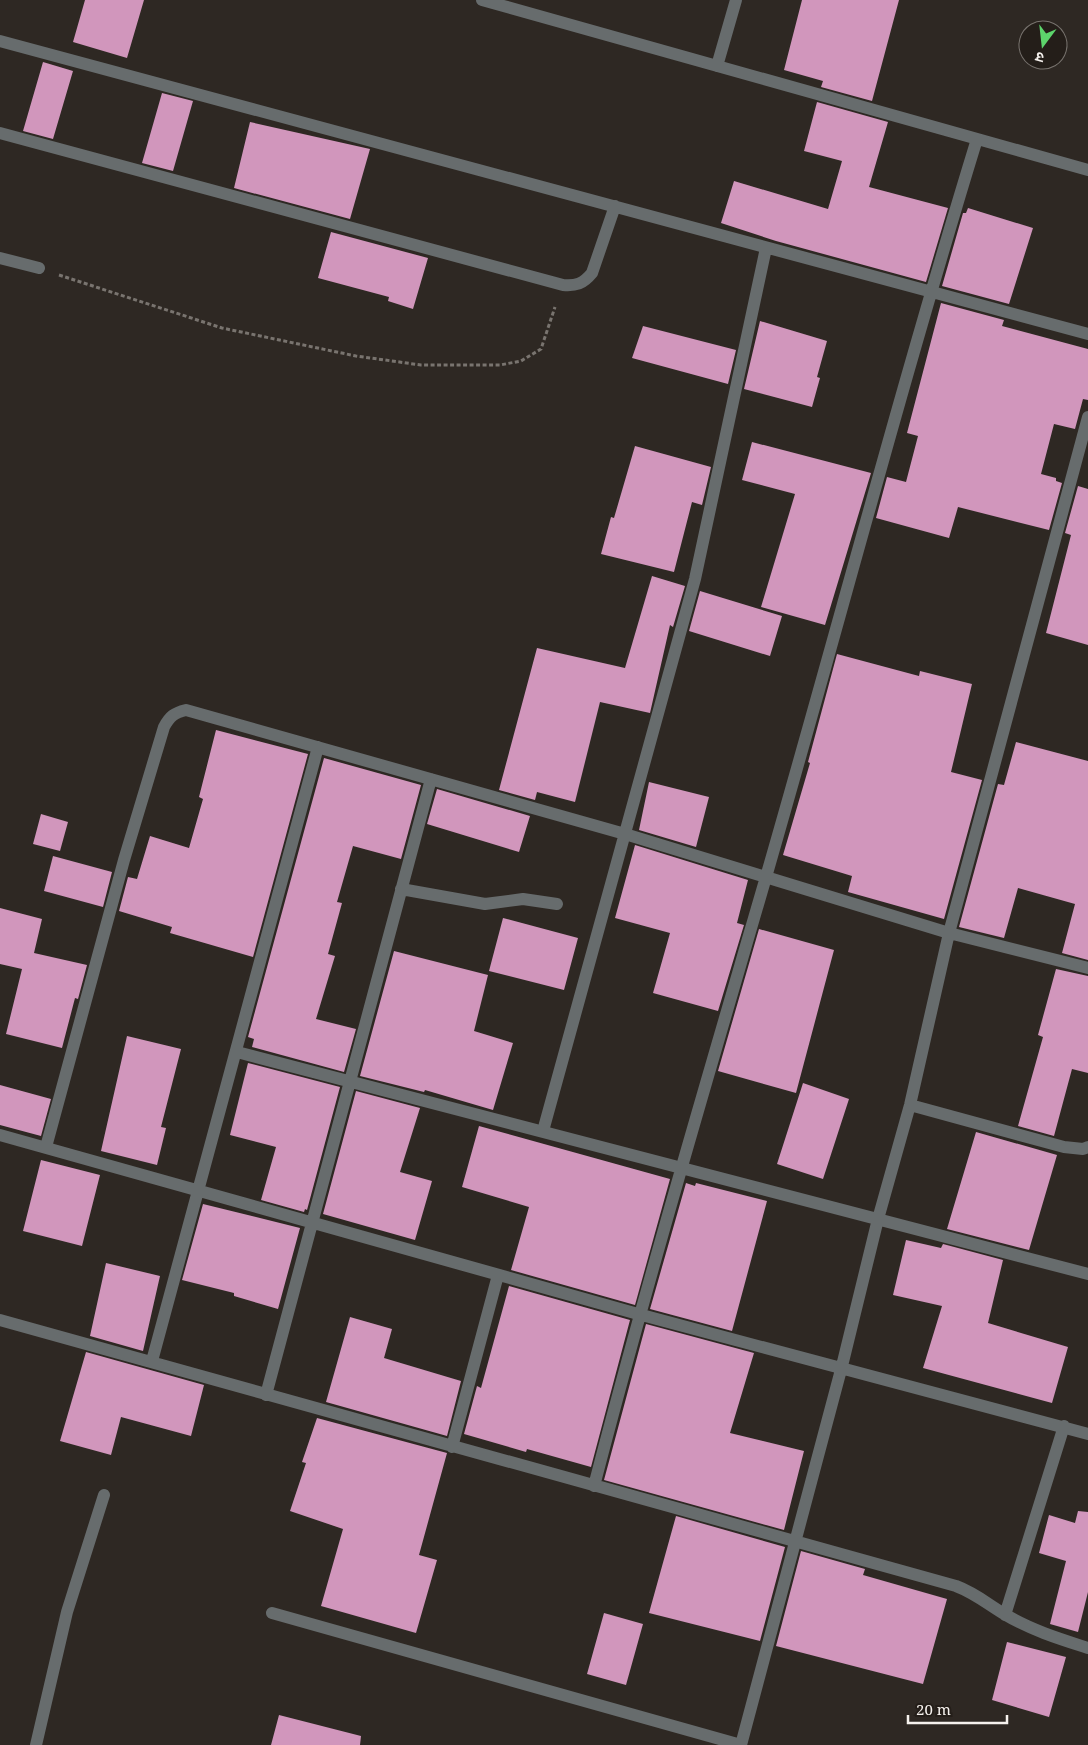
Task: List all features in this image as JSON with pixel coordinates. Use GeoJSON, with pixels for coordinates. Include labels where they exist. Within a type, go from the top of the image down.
{"type":"FeatureCollection","features":[{"type":"Feature","properties":{"kind":"street"},"geometry":{"type":"LineString","coordinates":[[482,0],[1088,170]]}},
{"type":"Feature","properties":{"kind":"street"},"geometry":{"type":"LineString","coordinates":[[718,66],[736,0]]}},
{"type":"Feature","properties":{"kind":"street"},"geometry":{"type":"LineString","coordinates":[[0,41],[1088,334]]}},
{"type":"Feature","properties":{"kind":"street"},"geometry":{"type":"LineString","coordinates":[[0,134],[562,285],[573,286],[584,282],[592,273],[615,206]]}},
{"type":"Feature","properties":{"kind":"street"},"geometry":{"type":"LineString","coordinates":[[594,1486],[638,1314],[766,876],[930,292],[977,139]]}},
{"type":"Feature","properties":{"kind":"street"},"geometry":{"type":"LineString","coordinates":[[543,1131],[695,579],[766,248]]}},
{"type":"Feature","properties":{"kind":"street"},"geometry":{"type":"LineString","coordinates":[[0,258],[39,268]]}},
{"type":"Feature","properties":{"kind":"street"},"geometry":{"type":"LineString","coordinates":[[272,1612],[741,1745],[842,1366],[878,1219],[910,1105],[949,933],[1088,418]]}},
{"type":"Feature","properties":{"kind":"street"},"geometry":{"type":"LineString","coordinates":[[46,1147],[61,1098],[124,860],[169,717],[176,712],[186,710],[625,834],[949,933],[1088,968]]}},
{"type":"Feature","properties":{"kind":"street"},"geometry":{"type":"LineString","coordinates":[[152,1360],[318,747]]}},
{"type":"Feature","properties":{"kind":"street"},"geometry":{"type":"LineString","coordinates":[[266,1395],[431,779]]}},
{"type":"Feature","properties":{"kind":"street"},"geometry":{"type":"LineString","coordinates":[[401,889],[485,904],[523,899],[557,904]]}},
{"type":"Feature","properties":{"kind":"street"},"geometry":{"type":"LineString","coordinates":[[236,1052],[1088,1274]]}},
{"type":"Feature","properties":{"kind":"street"},"geometry":{"type":"LineString","coordinates":[[910,1105],[1064,1147],[1083,1150],[1088,1147]]}},
{"type":"Feature","properties":{"kind":"street"},"geometry":{"type":"LineString","coordinates":[[0,1135],[638,1314],[842,1366],[1088,1434]]}},
{"type":"Feature","properties":{"kind":"street"},"geometry":{"type":"LineString","coordinates":[[452,1447],[498,1275]]}},
{"type":"Feature","properties":{"kind":"street"},"geometry":{"type":"LineString","coordinates":[[0,1320],[152,1360],[266,1395],[956,1586],[972,1592],[1005,1614],[1041,1632],[1088,1648]]}},
{"type":"Feature","properties":{"kind":"street"},"geometry":{"type":"LineString","coordinates":[[1005,1614],[1064,1426]]}},
{"type":"Feature","properties":{"kind":"street"},"geometry":{"type":"LineString","coordinates":[[36,1745],[67,1612],[104,1494]]}},
{"type":"Feature","properties":{"kind":"path"},"geometry":{"type":"LineString","coordinates":[[39,268],[222,328],[356,356],[421,365],[500,365],[521,361],[541,349],[562,285]]}},
{"type":"Feature","properties":{"kind":"building"},"geometry":{"type":"Polygon","coordinates":[[[85,0],[144,0],[127,58],[73,42],[85,0]]]}},
{"type":"Feature","properties":{"kind":"building"},"geometry":{"type":"Polygon","coordinates":[[[802,0],[899,0],[872,101],[821,87],[823,81],[784,70],[802,0]]]}},
{"type":"Feature","properties":{"kind":"building"},"geometry":{"type":"Polygon","coordinates":[[[43,62],[73,71],[53,139],[23,131],[43,62]]]}},
{"type":"Feature","properties":{"kind":"building"},"geometry":{"type":"Polygon","coordinates":[[[162,93],[193,101],[173,171],[142,163],[162,93]]]}},
{"type":"Feature","properties":{"kind":"building"},"geometry":{"type":"Polygon","coordinates":[[[817,102],[888,122],[869,187],[948,208],[926,282],[776,241],[721,223],[734,181],[828,209],[842,161],[804,151],[817,102]]]}},
{"type":"Feature","properties":{"kind":"building"},"geometry":{"type":"Polygon","coordinates":[[[250,122],[370,149],[350,219],[234,188],[250,122]]]}},
{"type":"Feature","properties":{"kind":"building"},"geometry":{"type":"Polygon","coordinates":[[[968,208],[1033,228],[1009,304],[942,286],[963,213],[966,213],[968,208]]]}},
{"type":"Feature","properties":{"kind":"building"},"geometry":{"type":"Polygon","coordinates":[[[331,232],[428,258],[413,309],[388,301],[389,297],[318,278],[331,232]]]}},
{"type":"Feature","properties":{"kind":"building"},"geometry":{"type":"Polygon","coordinates":[[[941,303],[1004,320],[1002,326],[1088,349],[1088,400],[1083,399],[1075,429],[1054,424],[1041,474],[1056,478],[1056,481],[1062,483],[1049,530],[958,507],[949,538],[876,518],[887,477],[906,482],[918,436],[907,433],[941,303]]]}},
{"type":"Feature","properties":{"kind":"building"},"geometry":{"type":"Polygon","coordinates":[[[760,321],[827,341],[817,377],[820,378],[812,407],[744,389],[760,321]]]}},
{"type":"Feature","properties":{"kind":"building"},"geometry":{"type":"Polygon","coordinates":[[[643,326],[736,350],[728,384],[632,358],[643,326]]]}},
{"type":"Feature","properties":{"kind":"building"},"geometry":{"type":"Polygon","coordinates":[[[752,442],[871,473],[825,625],[761,607],[795,494],[742,480],[752,442]]]}},
{"type":"Feature","properties":{"kind":"building"},"geometry":{"type":"Polygon","coordinates":[[[635,446],[711,467],[702,505],[692,502],[674,572],[601,554],[611,517],[614,518],[635,446]]]}},
{"type":"Feature","properties":{"kind":"building"},"geometry":{"type":"Polygon","coordinates":[[[1078,486],[1088,489],[1088,645],[1046,633],[1071,535],[1065,533],[1078,486]]]}},
{"type":"Feature","properties":{"kind":"building"},"geometry":{"type":"Polygon","coordinates":[[[652,576],[685,586],[673,627],[670,625],[650,713],[600,702],[575,802],[537,792],[535,800],[499,790],[537,648],[625,668],[652,576]]]}},
{"type":"Feature","properties":{"kind":"building"},"geometry":{"type":"Polygon","coordinates":[[[700,591],[782,616],[770,656],[689,631],[700,591]]]}},
{"type":"Feature","properties":{"kind":"building"},"geometry":{"type":"Polygon","coordinates":[[[837,654],[919,676],[920,671],[972,684],[951,772],[982,780],[944,919],[848,892],[852,876],[783,855],[810,763],[808,762],[837,654]]]}},
{"type":"Feature","properties":{"kind":"building"},"geometry":{"type":"Polygon","coordinates":[[[216,730],[308,754],[253,957],[170,933],[172,927],[119,911],[128,877],[137,879],[150,836],[189,848],[203,799],[199,797],[216,730]]]}},
{"type":"Feature","properties":{"kind":"building"},"geometry":{"type":"Polygon","coordinates":[[[1016,742],[1088,761],[1088,960],[1062,953],[1075,904],[1018,888],[1004,938],[959,927],[998,784],[1004,785],[1016,742]]]}},
{"type":"Feature","properties":{"kind":"building"},"geometry":{"type":"Polygon","coordinates":[[[324,758],[421,785],[401,859],[353,846],[337,902],[342,903],[328,954],[335,956],[316,1019],[356,1029],[344,1072],[252,1047],[254,1039],[248,1037],[324,758]]]}},
{"type":"Feature","properties":{"kind":"building"},"geometry":{"type":"Polygon","coordinates":[[[649,782],[709,797],[696,847],[639,830],[649,782]]]}},
{"type":"Feature","properties":{"kind":"building"},"geometry":{"type":"Polygon","coordinates":[[[437,789],[530,816],[519,852],[427,824],[437,789]]]}},
{"type":"Feature","properties":{"kind":"building"},"geometry":{"type":"Polygon","coordinates":[[[41,814],[68,822],[60,851],[33,844],[41,814]]]}},
{"type":"Feature","properties":{"kind":"building"},"geometry":{"type":"Polygon","coordinates":[[[635,845],[748,880],[737,923],[744,925],[718,1011],[653,993],[670,933],[615,918],[635,845]]]}},
{"type":"Feature","properties":{"kind":"building"},"geometry":{"type":"Polygon","coordinates":[[[53,856],[112,872],[103,907],[44,891],[53,856]]]}},
{"type":"Feature","properties":{"kind":"building"},"geometry":{"type":"Polygon","coordinates":[[[0,908],[42,919],[34,953],[87,965],[78,999],[75,998],[62,1048],[6,1034],[22,969],[0,964],[0,908]]]}},
{"type":"Feature","properties":{"kind":"building"},"geometry":{"type":"Polygon","coordinates":[[[503,918],[578,938],[564,990],[489,971],[503,918]]]}},
{"type":"Feature","properties":{"kind":"building"},"geometry":{"type":"Polygon","coordinates":[[[759,929],[834,950],[796,1093],[718,1071],[759,929]]]}},
{"type":"Feature","properties":{"kind":"building"},"geometry":{"type":"Polygon","coordinates":[[[394,951],[488,975],[474,1031],[513,1043],[493,1110],[425,1090],[424,1092],[360,1076],[394,951]]]}},
{"type":"Feature","properties":{"kind":"building"},"geometry":{"type":"Polygon","coordinates":[[[1056,969],[1088,976],[1088,1073],[1072,1069],[1054,1136],[1018,1126],[1043,1037],[1038,1035],[1056,969]]]}},
{"type":"Feature","properties":{"kind":"building"},"geometry":{"type":"Polygon","coordinates":[[[127,1036],[181,1049],[161,1127],[166,1128],[157,1165],[101,1151],[127,1036]]]}},
{"type":"Feature","properties":{"kind":"building"},"geometry":{"type":"Polygon","coordinates":[[[248,1063],[340,1087],[307,1210],[305,1209],[304,1212],[261,1200],[276,1147],[230,1135],[248,1063]]]}},
{"type":"Feature","properties":{"kind":"building"},"geometry":{"type":"Polygon","coordinates":[[[803,1083],[849,1099],[823,1179],[777,1164],[803,1083]]]}},
{"type":"Feature","properties":{"kind":"building"},"geometry":{"type":"Polygon","coordinates":[[[0,1085],[51,1099],[41,1136],[0,1125],[0,1085]]]}},
{"type":"Feature","properties":{"kind":"building"},"geometry":{"type":"Polygon","coordinates":[[[356,1091],[420,1108],[400,1172],[432,1181],[415,1240],[323,1214],[356,1091]]]}},
{"type":"Feature","properties":{"kind":"building"},"geometry":{"type":"Polygon","coordinates":[[[479,1126],[670,1179],[635,1305],[511,1270],[529,1207],[462,1187],[479,1126]]]}},
{"type":"Feature","properties":{"kind":"building"},"geometry":{"type":"Polygon","coordinates":[[[976,1132],[1057,1155],[1029,1250],[947,1229],[976,1132]]]}},
{"type":"Feature","properties":{"kind":"building"},"geometry":{"type":"Polygon","coordinates":[[[41,1160],[100,1175],[82,1246],[23,1231],[41,1160]]]}},
{"type":"Feature","properties":{"kind":"building"},"geometry":{"type":"Polygon","coordinates":[[[686,1183],[695,1186],[696,1183],[767,1201],[732,1331],[650,1309],[686,1183]]]}},
{"type":"Feature","properties":{"kind":"building"},"geometry":{"type":"Polygon","coordinates":[[[203,1204],[300,1228],[278,1309],[234,1296],[234,1293],[182,1280],[203,1204]]]}},
{"type":"Feature","properties":{"kind":"building"},"geometry":{"type":"Polygon","coordinates":[[[906,1240],[941,1248],[943,1244],[1003,1260],[988,1323],[1068,1347],[1052,1403],[923,1368],[942,1306],[893,1295],[906,1240]]]}},
{"type":"Feature","properties":{"kind":"building"},"geometry":{"type":"Polygon","coordinates":[[[106,1263],[160,1276],[143,1351],[90,1336],[106,1263]]]}},
{"type":"Feature","properties":{"kind":"building"},"geometry":{"type":"Polygon","coordinates":[[[509,1286],[630,1320],[591,1467],[527,1449],[526,1452],[464,1434],[477,1386],[481,1388],[509,1286]]]}},
{"type":"Feature","properties":{"kind":"building"},"geometry":{"type":"Polygon","coordinates":[[[350,1317],[392,1329],[384,1358],[461,1381],[447,1436],[326,1402],[350,1317]]]}},
{"type":"Feature","properties":{"kind":"building"},"geometry":{"type":"Polygon","coordinates":[[[646,1324],[754,1353],[730,1433],[804,1451],[784,1530],[604,1480],[646,1324]]]}},
{"type":"Feature","properties":{"kind":"building"},"geometry":{"type":"Polygon","coordinates":[[[86,1352],[204,1385],[191,1436],[121,1417],[111,1455],[60,1441],[86,1352]]]}},
{"type":"Feature","properties":{"kind":"building"},"geometry":{"type":"Polygon","coordinates":[[[317,1418],[447,1453],[419,1555],[437,1560],[416,1633],[321,1606],[343,1529],[290,1511],[306,1463],[302,1462],[317,1418]]]}},
{"type":"Feature","properties":{"kind":"building"},"geometry":{"type":"Polygon","coordinates":[[[1078,1511],[1088,1512],[1088,1592],[1078,1632],[1050,1624],[1066,1561],[1039,1553],[1049,1515],[1075,1523],[1078,1511]]]}},
{"type":"Feature","properties":{"kind":"building"},"geometry":{"type":"Polygon","coordinates":[[[676,1516],[785,1547],[760,1641],[649,1613],[676,1516]]]}},
{"type":"Feature","properties":{"kind":"building"},"geometry":{"type":"Polygon","coordinates":[[[801,1551],[865,1569],[863,1575],[947,1599],[923,1684],[776,1646],[801,1551]]]}},
{"type":"Feature","properties":{"kind":"building"},"geometry":{"type":"Polygon","coordinates":[[[604,1613],[643,1624],[626,1685],[587,1674],[604,1613]]]}},
{"type":"Feature","properties":{"kind":"building"},"geometry":{"type":"Polygon","coordinates":[[[1007,1642],[1066,1657],[1049,1717],[992,1700],[1007,1642]]]}},
{"type":"Feature","properties":{"kind":"building"},"geometry":{"type":"Polygon","coordinates":[[[279,1715],[361,1736],[360,1745],[271,1745],[279,1715]]]}}]}
